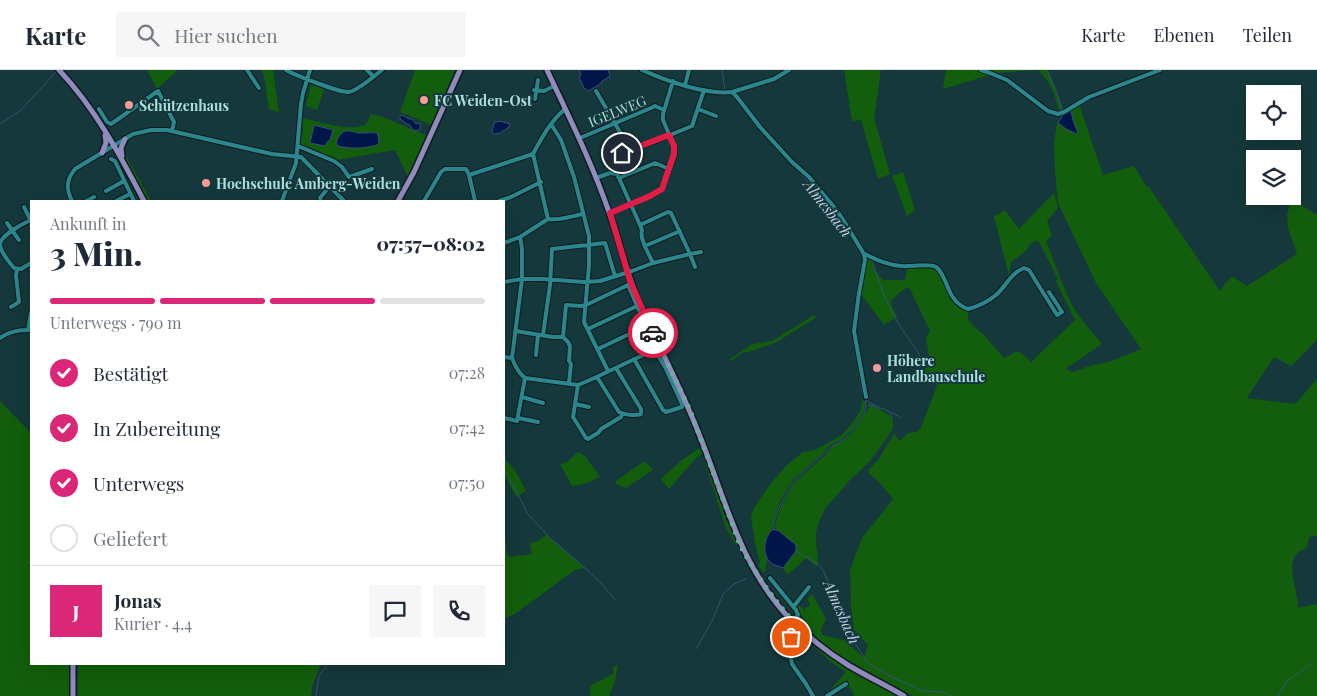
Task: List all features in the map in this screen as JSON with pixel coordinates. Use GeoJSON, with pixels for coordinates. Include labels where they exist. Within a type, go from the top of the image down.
{"type":"FeatureCollection","features":[{"type":"Feature","properties":{"kind":"main road"},"geometry":{"type":"LineString","coordinates":[[59,70],[84,99],[104,129],[143,200]]}},
{"type":"Feature","properties":{"kind":"main road"},"geometry":{"type":"LineString","coordinates":[[399,200],[418,163],[460,70]]}},
{"type":"Feature","properties":{"kind":"main road"},"geometry":{"type":"LineString","coordinates":[[547,70],[580,138],[610,213],[627,272],[657,348],[690,410],[740,545],[750,563],[770,594],[795,623],[817,643],[848,665],[904,696]]}},
{"type":"Feature","properties":{"kind":"main road"},"geometry":{"type":"LineString","coordinates":[[102,153],[106,143],[104,129]]}},
{"type":"Feature","properties":{"kind":"main road"},"geometry":{"type":"LineString","coordinates":[[124,164],[121,148],[125,139]]}},
{"type":"Feature","properties":{"kind":"main road"},"geometry":{"type":"LineString","coordinates":[[73,665],[73,696]]}},
{"type":"Feature","properties":{"kind":"street"},"geometry":{"type":"LineString","coordinates":[[247,70],[259,88]]}},
{"type":"Feature","properties":{"kind":"street"},"geometry":{"type":"LineString","coordinates":[[286,70],[299,77],[350,92],[382,70]]}},
{"type":"Feature","properties":{"kind":"street"},"geometry":{"type":"LineString","coordinates":[[282,200],[297,156],[301,104],[310,70]]}},
{"type":"Feature","properties":{"kind":"street"},"geometry":{"type":"LineString","coordinates":[[367,70],[374,76]]}},
{"type":"Feature","properties":{"kind":"street"},"geometry":{"type":"LineString","coordinates":[[642,70],[685,85],[720,92],[732,92],[774,79],[789,70]]}},
{"type":"Feature","properties":{"kind":"street"},"geometry":{"type":"LineString","coordinates":[[685,85],[689,70]]}},
{"type":"Feature","properties":{"kind":"street"},"geometry":{"type":"LineString","coordinates":[[981,70],[1006,80],[1048,111],[1058,114],[1089,97],[1160,70]]}},
{"type":"Feature","properties":{"kind":"street"},"geometry":{"type":"LineString","coordinates":[[535,99],[538,80]]}},
{"type":"Feature","properties":{"kind":"street"},"geometry":{"type":"LineString","coordinates":[[610,213],[659,191],[663,186],[674,154],[674,146],[663,120],[664,110],[673,81]]}},
{"type":"Feature","properties":{"kind":"street"},"geometry":{"type":"LineString","coordinates":[[535,90],[544,91],[554,86]]}},
{"type":"Feature","properties":{"kind":"street"},"geometry":{"type":"LineString","coordinates":[[620,153],[631,151],[692,126],[704,90]]}},
{"type":"Feature","properties":{"kind":"street"},"geometry":{"type":"LineString","coordinates":[[99,109],[107,122],[111,124],[158,91],[174,122],[172,131]]}},
{"type":"Feature","properties":{"kind":"street"},"geometry":{"type":"LineString","coordinates":[[596,92],[631,151]]}},
{"type":"Feature","properties":{"kind":"street"},"geometry":{"type":"LineString","coordinates":[[732,92],[738,97],[760,127],[792,162],[809,177],[834,207],[864,254],[865,260],[854,331],[866,397]]}},
{"type":"Feature","properties":{"kind":"street","name":"IGELWEG"},"geometry":{"type":"LineString","coordinates":[[580,138],[655,106],[664,110]]}},
{"type":"Feature","properties":{"kind":"street"},"geometry":{"type":"LineString","coordinates":[[469,175],[534,154],[551,124],[565,109]]}},
{"type":"Feature","properties":{"kind":"street"},"geometry":{"type":"LineString","coordinates":[[698,110],[716,116]]}},
{"type":"Feature","properties":{"kind":"street"},"geometry":{"type":"LineString","coordinates":[[551,124],[561,140],[574,177],[587,230],[589,244],[588,282],[584,322],[608,372]]}},
{"type":"Feature","properties":{"kind":"street"},"geometry":{"type":"LineString","coordinates":[[71,200],[67,184],[71,173],[78,166],[125,139],[140,132],[151,130],[172,131],[272,154],[297,156],[304,159],[343,200]]}},
{"type":"Feature","properties":{"kind":"street"},"geometry":{"type":"LineString","coordinates":[[298,146],[334,161],[342,167],[349,177],[372,169]]}},
{"type":"Feature","properties":{"kind":"street"},"geometry":{"type":"LineString","coordinates":[[534,154],[548,219]]}},
{"type":"Feature","properties":{"kind":"street"},"geometry":{"type":"LineString","coordinates":[[111,159],[115,162],[133,200]]}},
{"type":"Feature","properties":{"kind":"street"},"geometry":{"type":"LineString","coordinates":[[619,178],[655,163],[669,169]]}},
{"type":"Feature","properties":{"kind":"street"},"geometry":{"type":"LineString","coordinates":[[425,200],[444,169],[466,169],[475,200]]}},
{"type":"Feature","properties":{"kind":"street"},"geometry":{"type":"LineString","coordinates":[[596,178],[610,173],[617,174],[640,225],[642,238],[653,263]]}},
{"type":"Feature","properties":{"kind":"street"},"geometry":{"type":"LineString","coordinates":[[106,191],[124,181]]}},
{"type":"Feature","properties":{"kind":"street"},"geometry":{"type":"LineString","coordinates":[[503,200],[541,182]]}},
{"type":"Feature","properties":{"kind":"street"},"geometry":{"type":"LineString","coordinates":[[320,200],[329,187]]}},
{"type":"Feature","properties":{"kind":"street"},"geometry":{"type":"LineString","coordinates":[[118,200],[130,194]]}},
{"type":"Feature","properties":{"kind":"street"},"geometry":{"type":"LineString","coordinates":[[88,200],[94,197]]}},
{"type":"Feature","properties":{"kind":"street"},"geometry":{"type":"LineString","coordinates":[[24,207],[30,218]]}},
{"type":"Feature","properties":{"kind":"street"},"geometry":{"type":"LineString","coordinates":[[640,225],[670,212],[695,267]]}},
{"type":"Feature","properties":{"kind":"street"},"geometry":{"type":"LineString","coordinates":[[505,243],[520,237],[548,219],[553,220],[583,214]]}},
{"type":"Feature","properties":{"kind":"street"},"geometry":{"type":"LineString","coordinates":[[17,269],[2,250],[0,241],[20,225],[30,220]]}},
{"type":"Feature","properties":{"kind":"street"},"geometry":{"type":"LineString","coordinates":[[7,223],[19,240]]}},
{"type":"Feature","properties":{"kind":"street"},"geometry":{"type":"LineString","coordinates":[[646,246],[680,231]]}},
{"type":"Feature","properties":{"kind":"street"},"geometry":{"type":"LineString","coordinates":[[520,237],[522,279],[512,358],[518,371],[525,378],[578,385],[657,348]]}},
{"type":"Feature","properties":{"kind":"street"},"geometry":{"type":"LineString","coordinates":[[536,355],[550,279],[552,249],[605,243],[615,276]]}},
{"type":"Feature","properties":{"kind":"street"},"geometry":{"type":"LineString","coordinates":[[505,282],[522,279],[600,281],[653,263],[701,252]]}},
{"type":"Feature","properties":{"kind":"street"},"geometry":{"type":"LineString","coordinates":[[864,254],[898,266],[928,265],[935,267],[940,270],[952,296],[960,305],[968,309],[996,295],[1018,271],[1024,268],[1028,270],[1057,315],[1062,312],[1049,292]]}},
{"type":"Feature","properties":{"kind":"street"},"geometry":{"type":"LineString","coordinates":[[17,269],[21,269],[30,264]]}},
{"type":"Feature","properties":{"kind":"street"},"geometry":{"type":"LineString","coordinates":[[11,307],[19,302],[17,269]]}},
{"type":"Feature","properties":{"kind":"street"},"geometry":{"type":"LineString","coordinates":[[563,338],[566,305],[586,305],[628,285],[682,407],[669,412],[664,410],[634,359]]}},
{"type":"Feature","properties":{"kind":"street"},"geometry":{"type":"LineString","coordinates":[[588,330],[637,306]]}},
{"type":"Feature","properties":{"kind":"street"},"geometry":{"type":"LineString","coordinates":[[598,350],[646,326]]}},
{"type":"Feature","properties":{"kind":"street"},"geometry":{"type":"LineString","coordinates":[[0,338],[11,332],[30,330]]}},
{"type":"Feature","properties":{"kind":"street"},"geometry":{"type":"LineString","coordinates":[[515,331],[563,338],[568,342],[570,346],[569,361],[571,364],[568,383]]}},
{"type":"Feature","properties":{"kind":"street"},"geometry":{"type":"LineString","coordinates":[[505,357],[512,358]]}},
{"type":"Feature","properties":{"kind":"street"},"geometry":{"type":"LineString","coordinates":[[598,377],[619,412],[622,414],[642,414],[616,368]]}},
{"type":"Feature","properties":{"kind":"street"},"geometry":{"type":"LineString","coordinates":[[518,418],[525,378]]}},
{"type":"Feature","properties":{"kind":"street"},"geometry":{"type":"LineString","coordinates":[[578,385],[573,417],[586,438],[588,439],[598,433],[601,429],[621,417],[622,414]]}},
{"type":"Feature","properties":{"kind":"street"},"geometry":{"type":"LineString","coordinates":[[522,397],[543,403]]}},
{"type":"Feature","properties":{"kind":"street"},"geometry":{"type":"LineString","coordinates":[[575,404],[589,407]]}},
{"type":"Feature","properties":{"kind":"street"},"geometry":{"type":"LineString","coordinates":[[505,418],[517,421],[518,418],[538,422]]}},
{"type":"Feature","properties":{"kind":"street"},"geometry":{"type":"LineString","coordinates":[[770,578],[794,606],[798,615],[792,629],[790,654],[792,664],[812,696]]}},
{"type":"Feature","properties":{"kind":"street"},"geometry":{"type":"LineString","coordinates":[[794,606],[809,586]]}},
{"type":"Feature","properties":{"kind":"street"},"geometry":{"type":"LineString","coordinates":[[827,696],[846,684]]}},
{"type":"Feature","properties":{"kind":"green space"},"geometry":{"type":"Polygon","coordinates":[[[147,70],[178,70],[157,89],[147,70]]]}},
{"type":"Feature","properties":{"kind":"green space"},"geometry":{"type":"Polygon","coordinates":[[[261,70],[273,70],[279,113],[269,109],[264,76],[261,70]]]}},
{"type":"Feature","properties":{"kind":"green space","name":"FC Weiden-Ost"},"geometry":{"type":"Polygon","coordinates":[[[415,70],[455,70],[432,125],[400,112],[415,70]]]}},
{"type":"Feature","properties":{"kind":"green space"},"geometry":{"type":"Polygon","coordinates":[[[844,70],[881,70],[874,118],[890,174],[878,179],[861,120],[852,121],[844,70]]]}},
{"type":"Feature","properties":{"kind":"green space"},"geometry":{"type":"Polygon","coordinates":[[[946,70],[1038,70],[996,73],[943,89],[946,70]]]}},
{"type":"Feature","properties":{"kind":"green space"},"geometry":{"type":"Polygon","coordinates":[[[1038,70],[1048,70],[1063,110],[1059,111],[1052,89],[1038,70]]]}},
{"type":"Feature","properties":{"kind":"green space"},"geometry":{"type":"Polygon","coordinates":[[[311,85],[324,89],[317,110],[306,106],[311,85]]]}},
{"type":"Feature","properties":{"kind":"green space"},"geometry":{"type":"Polygon","coordinates":[[[1079,104],[1103,175],[1134,166],[1220,291],[1226,282],[1233,277],[1247,286],[1297,254],[1288,228],[1287,215],[1289,205],[1301,205],[1317,215],[1317,340],[1291,366],[1274,357],[1247,398],[1295,404],[1317,379],[1317,536],[1309,537],[1307,548],[1296,555],[1293,560],[1292,573],[1298,608],[1316,604],[1317,606],[1317,696],[913,696],[838,655],[819,641],[796,607],[798,604],[804,610],[810,604],[807,598],[813,595],[826,619],[821,629],[822,635],[844,640],[864,658],[868,645],[854,630],[850,570],[862,538],[893,499],[879,482],[869,474],[868,470],[878,460],[894,434],[900,441],[908,433],[917,432],[921,427],[937,386],[924,373],[929,356],[926,337],[930,331],[909,287],[901,291],[890,302],[897,317],[884,325],[861,294],[866,259],[871,260],[876,272],[883,280],[905,280],[907,268],[926,266],[936,269],[942,278],[950,299],[951,292],[958,302],[967,309],[969,322],[983,334],[1004,358],[1018,351],[1031,362],[1075,320],[1056,281],[1058,279],[1039,242],[1034,241],[1027,250],[1011,262],[1009,276],[994,216],[1005,210],[1019,229],[1054,193],[1058,208],[1047,221],[1052,235],[1046,241],[1071,303],[1081,319],[1102,344],[1065,369],[1074,372],[1089,366],[1109,362],[1141,349],[1096,283],[1058,203],[1054,142],[1057,124],[1066,129],[1073,120],[1071,110],[1079,104]]]}},
{"type":"Feature","properties":{"kind":"green space"},"geometry":{"type":"Polygon","coordinates":[[[371,114],[383,117],[428,136],[409,179],[395,150],[336,160],[300,145],[303,132],[302,118],[340,126],[355,127],[362,126],[368,122],[371,114]],[[314,125],[310,142],[326,144],[330,140],[333,129],[314,125]],[[345,131],[339,137],[352,148],[379,144],[377,133],[345,131]]]}},
{"type":"Feature","properties":{"kind":"green space"},"geometry":{"type":"Polygon","coordinates":[[[121,149],[124,149],[150,200],[145,200],[121,149]]]}},
{"type":"Feature","properties":{"kind":"green space"},"geometry":{"type":"Polygon","coordinates":[[[903,172],[915,210],[907,216],[892,176],[903,172]]]}},
{"type":"Feature","properties":{"kind":"green space"},"geometry":{"type":"Polygon","coordinates":[[[814,315],[816,318],[775,343],[744,352],[731,361],[729,360],[752,344],[772,341],[814,315]]]}},
{"type":"Feature","properties":{"kind":"green space"},"geometry":{"type":"Polygon","coordinates":[[[862,400],[865,401],[864,412],[854,427],[841,440],[831,444],[791,482],[779,503],[771,531],[766,538],[766,572],[763,572],[758,566],[760,563],[751,517],[754,508],[771,483],[788,464],[803,452],[815,450],[842,435],[861,410],[862,400]]]}},
{"type":"Feature","properties":{"kind":"green space"},"geometry":{"type":"Polygon","coordinates":[[[0,401],[30,432],[30,665],[69,665],[70,696],[0,696],[0,401]]]}},
{"type":"Feature","properties":{"kind":"green space"},"geometry":{"type":"Polygon","coordinates":[[[871,405],[890,416],[893,421],[893,428],[871,460],[849,481],[825,509],[816,533],[817,567],[806,558],[787,574],[783,568],[796,551],[774,527],[781,506],[793,484],[833,446],[842,442],[855,429],[871,405]]]}},
{"type":"Feature","properties":{"kind":"green space"},"geometry":{"type":"Polygon","coordinates":[[[699,448],[703,453],[695,459],[669,489],[661,479],[699,448]]]}},
{"type":"Feature","properties":{"kind":"green space"},"geometry":{"type":"Polygon","coordinates":[[[578,452],[585,456],[600,477],[587,483],[572,486],[560,464],[567,462],[578,452]]]}},
{"type":"Feature","properties":{"kind":"green space"},"geometry":{"type":"Polygon","coordinates":[[[705,456],[736,545],[725,526],[704,459],[705,456]]]}},
{"type":"Feature","properties":{"kind":"green space"},"geometry":{"type":"Polygon","coordinates":[[[505,459],[515,470],[526,491],[516,497],[505,476],[505,459]]]}},
{"type":"Feature","properties":{"kind":"green space"},"geometry":{"type":"Polygon","coordinates":[[[645,461],[653,470],[626,488],[615,484],[617,480],[645,461]]]}},
{"type":"Feature","properties":{"kind":"green space"},"geometry":{"type":"Polygon","coordinates":[[[546,535],[585,568],[575,570],[516,613],[505,618],[505,540],[507,555],[510,557],[532,554],[530,543],[538,541],[546,535]]]}},
{"type":"Feature","properties":{"kind":"green space"},"geometry":{"type":"Polygon","coordinates":[[[818,648],[898,696],[854,696],[846,684],[830,690],[846,672],[831,662],[818,648]]]}},
{"type":"Feature","properties":{"kind":"green space"},"geometry":{"type":"Polygon","coordinates":[[[78,665],[321,665],[312,687],[311,696],[78,696],[78,665]]]}},
{"type":"Feature","properties":{"kind":"green space"},"geometry":{"type":"Polygon","coordinates":[[[618,665],[615,681],[609,696],[590,696],[590,686],[613,674],[613,667],[618,665]]]}},
{"type":"Feature","properties":{"kind":"water"},"geometry":{"type":"Polygon","coordinates":[[[579,70],[608,70],[610,76],[588,91],[584,88],[579,77],[581,74],[579,70]]]}},
{"type":"Feature","properties":{"kind":"water"},"geometry":{"type":"Polygon","coordinates":[[[1071,111],[1077,134],[1058,123],[1063,115],[1071,111]]]}},
{"type":"Feature","properties":{"kind":"water"},"geometry":{"type":"Polygon","coordinates":[[[402,115],[412,119],[416,124],[420,123],[420,129],[417,131],[413,130],[409,124],[400,119],[402,115]]]}},
{"type":"Feature","properties":{"kind":"water"},"geometry":{"type":"Polygon","coordinates":[[[499,121],[510,124],[509,127],[500,133],[494,134],[492,132],[494,123],[499,121]]]}},
{"type":"Feature","properties":{"kind":"water"},"geometry":{"type":"Polygon","coordinates":[[[314,125],[333,130],[330,140],[325,146],[310,143],[314,125]]]}},
{"type":"Feature","properties":{"kind":"water"},"geometry":{"type":"Polygon","coordinates":[[[345,131],[377,133],[379,144],[358,148],[338,146],[336,143],[340,135],[345,131]]]}},
{"type":"Feature","properties":{"kind":"water"},"geometry":{"type":"Polygon","coordinates":[[[773,529],[779,531],[796,545],[796,551],[783,568],[771,563],[766,555],[767,536],[773,529]]]}},
{"type":"Feature","properties":{"kind":"waterway"},"geometry":{"type":"LineString","coordinates":[[647,70],[683,83]]}},
{"type":"Feature","properties":{"kind":"waterway","name":"Almesbach"},"geometry":{"type":"LineString","coordinates":[[722,70],[725,90],[722,91]]}},
{"type":"Feature","properties":{"kind":"waterway"},"geometry":{"type":"LineString","coordinates":[[1047,70],[1062,110]]}},
{"type":"Feature","properties":{"kind":"waterway"},"geometry":{"type":"LineString","coordinates":[[0,124],[20,111],[57,71]]}},
{"type":"Feature","properties":{"kind":"waterway"},"geometry":{"type":"LineString","coordinates":[[687,84],[695,87]]}},
{"type":"Feature","properties":{"kind":"waterway","name":"Almesbach"},"geometry":{"type":"LineString","coordinates":[[798,170],[837,215],[859,250]]}},
{"type":"Feature","properties":{"kind":"waterway","name":"Almesbach"},"geometry":{"type":"LineString","coordinates":[[861,253],[863,259],[862,267]]}},
{"type":"Feature","properties":{"kind":"waterway","name":"Almesbach"},"geometry":{"type":"LineString","coordinates":[[867,258],[872,260],[895,318],[920,356],[916,378]]}},
{"type":"Feature","properties":{"kind":"waterway"},"geometry":{"type":"LineString","coordinates":[[854,318],[853,336],[856,353]]}},
{"type":"Feature","properties":{"kind":"waterway"},"geometry":{"type":"LineString","coordinates":[[856,356],[862,393]]}},
{"type":"Feature","properties":{"kind":"waterway","name":"Almesbach"},"geometry":{"type":"LineString","coordinates":[[773,530],[780,505],[792,483],[832,446],[842,441],[854,428],[865,413],[865,399]]}},
{"type":"Feature","properties":{"kind":"waterway","name":"Almesbach"},"geometry":{"type":"LineString","coordinates":[[866,400],[898,416]]}},
{"type":"Feature","properties":{"kind":"waterway","name":"Almesbach"},"geometry":{"type":"LineString","coordinates":[[867,406],[872,405],[879,409]]}},
{"type":"Feature","properties":{"kind":"waterway","name":"Almesbach"},"geometry":{"type":"LineString","coordinates":[[890,414],[892,418]]}},
{"type":"Feature","properties":{"kind":"waterway"},"geometry":{"type":"LineString","coordinates":[[505,471],[527,513],[549,537],[602,584],[615,600]]}},
{"type":"Feature","properties":{"kind":"waterway","name":"Almesbach"},"geometry":{"type":"LineString","coordinates":[[796,551],[818,564],[823,570],[853,640],[868,663],[922,691],[944,692],[951,696]]}},
{"type":"Feature","properties":{"kind":"waterway"},"geometry":{"type":"LineString","coordinates":[[696,649],[712,621],[723,594],[734,584],[746,579]]}},
{"type":"Feature","properties":{"kind":"waterway"},"geometry":{"type":"LineString","coordinates":[[1278,696],[1287,681],[1311,664]]}},
{"type":"Feature","properties":{"kind":"waterway"},"geometry":{"type":"LineString","coordinates":[[316,696],[319,676],[327,665]]}},
{"type":"Feature","properties":{"kind":"way so far"},"geometry":{"type":"LineString","coordinates":[[653,333],[690,410],[740,545],[760,580],[788,617],[796,624],[792,629],[791,637]]}},
{"type":"Feature","properties":{"kind":"place","name":"FC Weiden-Ost"},"geometry":{"type":"Point","coordinates":[424,100]}},
{"type":"Feature","properties":{"kind":"place","name":"Schützenhaus"},"geometry":{"type":"Point","coordinates":[129,105]}},
{"type":"Feature","properties":{"kind":"place","name":"Hochschule Amberg-Weiden"},"geometry":{"type":"Point","coordinates":[206,183]}},
{"type":"Feature","properties":{"kind":"place","name":"Höhere Landbauschule"},"geometry":{"type":"Point","coordinates":[877,368]}},
{"type":"Feature","properties":{"kind":"route"},"geometry":{"type":"LineString","coordinates":[[622,153],[669,135],[674,146],[674,154],[662,189],[610,213],[630,281],[653,333]]}}]}
